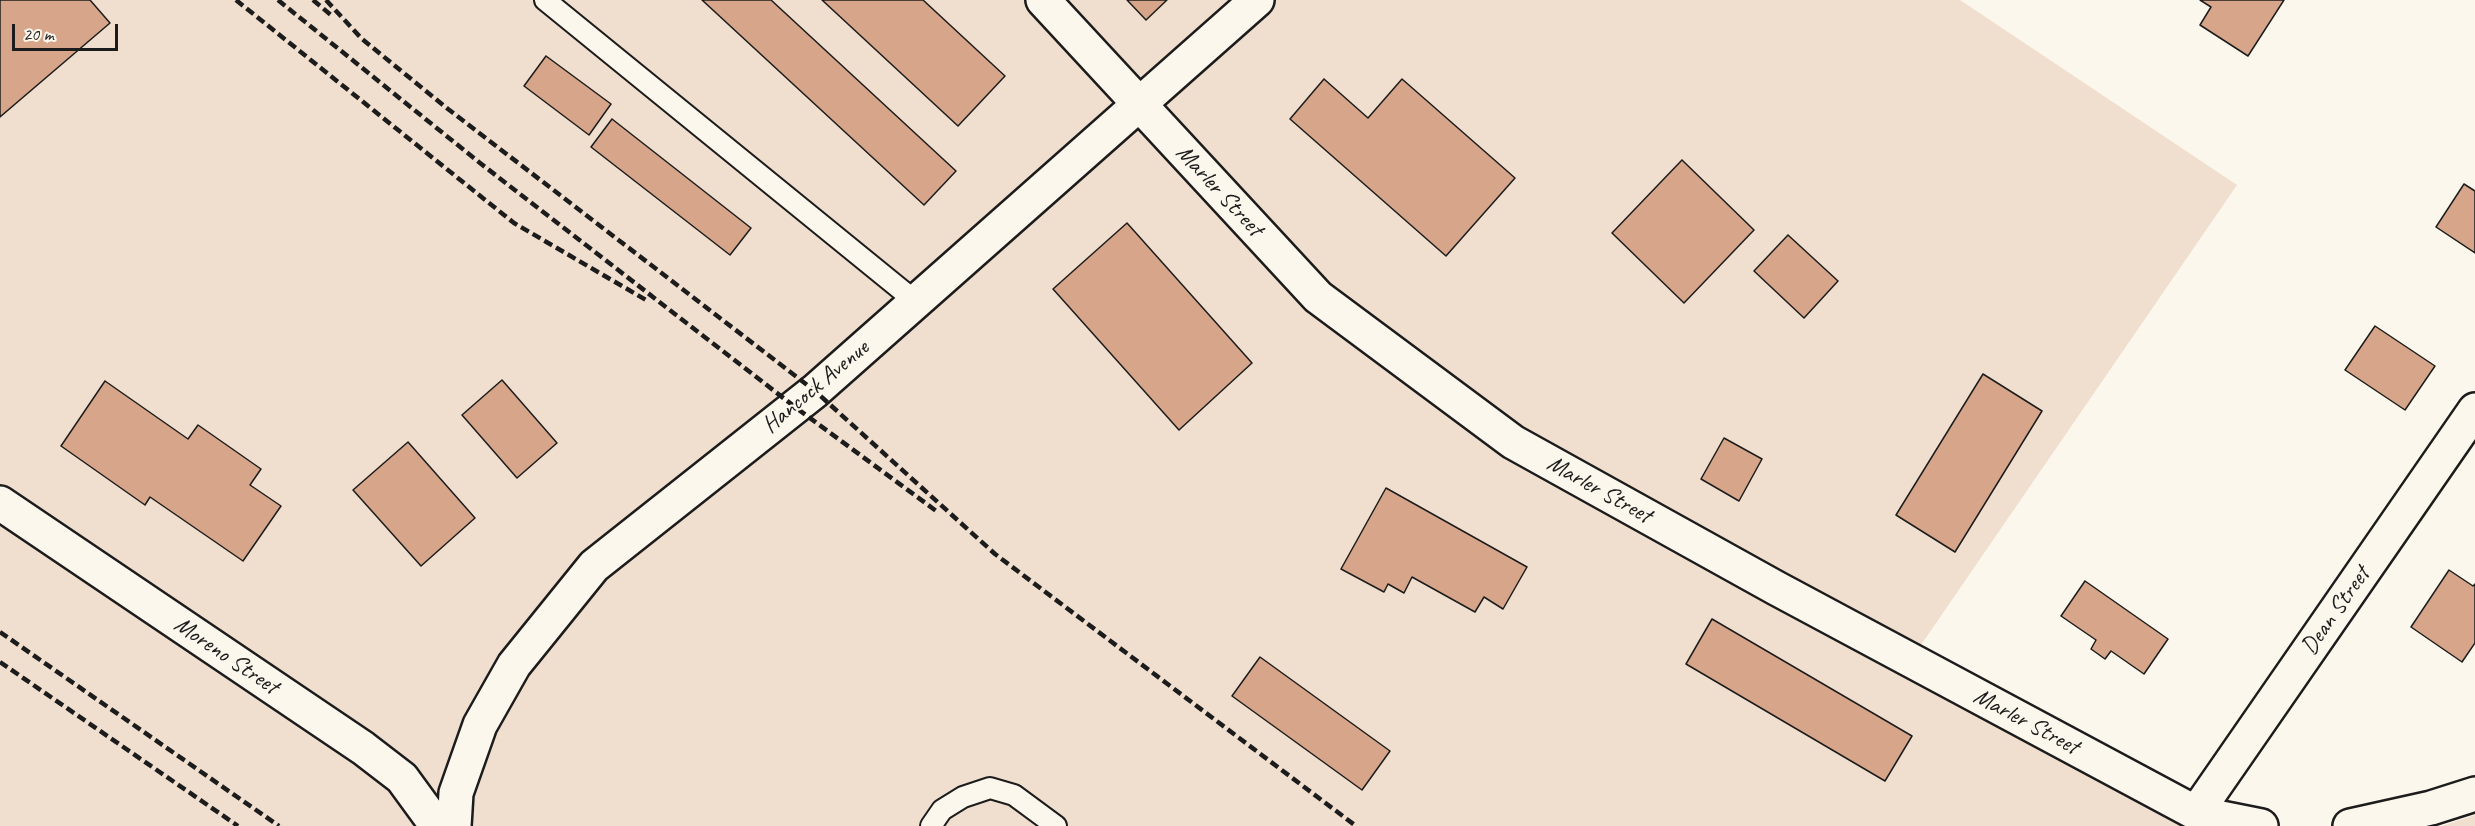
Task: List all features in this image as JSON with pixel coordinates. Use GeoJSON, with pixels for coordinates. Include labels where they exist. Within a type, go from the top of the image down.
{"type":"FeatureCollection","features":[{"type":"Feature","properties":{"kind":"street","name":"Marler Street"},"geometry":{"type":"LineString","coordinates":[[1043,0],[1318,297],[1513,442],[1776,588],[2196,813],[2261,826]]}},
{"type":"Feature","properties":{"kind":"street","name":"Hancock Avenue"},"geometry":{"type":"LineString","coordinates":[[454,826],[456,793],[480,725],[514,665],[594,566],[815,391],[1257,0]]}},
{"type":"Feature","properties":{"kind":"street","name":"Dean Street"},"geometry":{"type":"LineString","coordinates":[[2196,813],[2475,410]]}},
{"type":"Feature","properties":{"kind":"street","name":"Moreno Street"},"geometry":{"type":"LineString","coordinates":[[0,503],[363,748],[402,778],[437,826]]}},
{"type":"Feature","properties":{"kind":"street"},"geometry":{"type":"LineString","coordinates":[[2350,826],[2431,808],[2475,794]]}},
{"type":"Feature","properties":{"kind":"lane"},"geometry":{"type":"LineString","coordinates":[[545,0],[915,301]]}},
{"type":"Feature","properties":{"kind":"lane"},"geometry":{"type":"LineString","coordinates":[[931,826],[942,810],[963,797],[990,788],[1014,795],[1056,826]]}},
{"type":"Feature","properties":{"kind":"shaded area"},"geometry":{"type":"Polygon","coordinates":[[[0,0],[1960,0],[2237,185],[1912,658],[2182,826],[0,826],[0,0]]]}},
{"type":"Feature","properties":{"kind":"shaded area"},"geometry":{"type":"Polygon","coordinates":[[[2475,815],[2475,826],[2442,826],[2475,815]]]}},
{"type":"Feature","properties":{"kind":"building"},"geometry":{"type":"Polygon","coordinates":[[[0,0],[90,0],[110,23],[0,117],[0,0]]]}},
{"type":"Feature","properties":{"kind":"building"},"geometry":{"type":"Polygon","coordinates":[[[702,0],[771,0],[956,171],[924,205],[702,0]]]}},
{"type":"Feature","properties":{"kind":"building"},"geometry":{"type":"Polygon","coordinates":[[[822,0],[923,0],[1005,76],[958,126],[822,0]]]}},
{"type":"Feature","properties":{"kind":"building"},"geometry":{"type":"Polygon","coordinates":[[[1127,0],[1167,0],[1146,20],[1127,0]]]}},
{"type":"Feature","properties":{"kind":"building"},"geometry":{"type":"Polygon","coordinates":[[[2200,0],[2284,0],[2248,56],[2200,25],[2211,7],[2200,0]]]}},
{"type":"Feature","properties":{"kind":"building"},"geometry":{"type":"Polygon","coordinates":[[[546,56],[611,104],[589,135],[524,86],[546,56]]]}},
{"type":"Feature","properties":{"kind":"building"},"geometry":{"type":"Polygon","coordinates":[[[1324,79],[1368,118],[1402,79],[1515,178],[1446,256],[1290,119],[1324,79]]]}},
{"type":"Feature","properties":{"kind":"building"},"geometry":{"type":"Polygon","coordinates":[[[612,119],[751,228],[730,255],[591,147],[612,119]]]}},
{"type":"Feature","properties":{"kind":"building"},"geometry":{"type":"Polygon","coordinates":[[[1682,160],[1754,230],[1684,303],[1612,233],[1682,160]]]}},
{"type":"Feature","properties":{"kind":"building"},"geometry":{"type":"Polygon","coordinates":[[[2464,184],[2475,191],[2475,253],[2436,227],[2464,184]]]}},
{"type":"Feature","properties":{"kind":"building"},"geometry":{"type":"Polygon","coordinates":[[[1127,223],[1252,363],[1179,430],[1053,289],[1127,223]]]}},
{"type":"Feature","properties":{"kind":"building"},"geometry":{"type":"Polygon","coordinates":[[[1788,235],[1838,281],[1804,318],[1754,271],[1788,235]]]}},
{"type":"Feature","properties":{"kind":"building"},"geometry":{"type":"Polygon","coordinates":[[[2375,326],[2435,366],[2405,410],[2345,370],[2375,326]]]}},
{"type":"Feature","properties":{"kind":"building"},"geometry":{"type":"Polygon","coordinates":[[[1983,374],[2042,411],[1955,552],[1896,515],[1983,374]]]}},
{"type":"Feature","properties":{"kind":"building"},"geometry":{"type":"Polygon","coordinates":[[[502,380],[557,443],[517,478],[462,415],[502,380]]]}},
{"type":"Feature","properties":{"kind":"building"},"geometry":{"type":"Polygon","coordinates":[[[105,381],[188,439],[198,425],[261,469],[250,485],[281,506],[243,561],[150,497],[145,505],[61,446],[105,381]]]}},
{"type":"Feature","properties":{"kind":"building"},"geometry":{"type":"Polygon","coordinates":[[[1724,438],[1762,459],[1739,501],[1701,479],[1724,438]]]}},
{"type":"Feature","properties":{"kind":"building"},"geometry":{"type":"Polygon","coordinates":[[[408,442],[475,518],[421,566],[353,490],[408,442]]]}},
{"type":"Feature","properties":{"kind":"building"},"geometry":{"type":"Polygon","coordinates":[[[1386,488],[1527,567],[1503,609],[1484,597],[1475,612],[1412,577],[1404,593],[1388,584],[1384,592],[1341,569],[1386,488]]]}},
{"type":"Feature","properties":{"kind":"building"},"geometry":{"type":"Polygon","coordinates":[[[2449,570],[2473,586],[2475,584],[2475,643],[2462,662],[2411,627],[2449,570]]]}},
{"type":"Feature","properties":{"kind":"building"},"geometry":{"type":"Polygon","coordinates":[[[2085,581],[2168,639],[2144,674],[2111,651],[2105,659],[2091,649],[2096,640],[2061,616],[2085,581]]]}},
{"type":"Feature","properties":{"kind":"building"},"geometry":{"type":"Polygon","coordinates":[[[1712,619],[1912,736],[1885,781],[1686,664],[1712,619]]]}},
{"type":"Feature","properties":{"kind":"building"},"geometry":{"type":"Polygon","coordinates":[[[1260,657],[1390,751],[1362,790],[1232,696],[1260,657]]]}},
{"type":"Feature","properties":{"kind":"railway"},"geometry":{"type":"LineString","coordinates":[[236,0],[514,223],[646,300]]}},
{"type":"Feature","properties":{"kind":"railway"},"geometry":{"type":"LineString","coordinates":[[278,0],[480,163],[795,407],[939,513]]}},
{"type":"Feature","properties":{"kind":"railway"},"geometry":{"type":"LineString","coordinates":[[313,0],[331,15]]}},
{"type":"Feature","properties":{"kind":"railway"},"geometry":{"type":"LineString","coordinates":[[326,0],[362,39],[448,109],[815,391],[995,554],[1356,826]]}},
{"type":"Feature","properties":{"kind":"railway"},"geometry":{"type":"LineString","coordinates":[[0,632],[279,826]]}},
{"type":"Feature","properties":{"kind":"railway"},"geometry":{"type":"LineString","coordinates":[[0,662],[238,826]]}}]}
